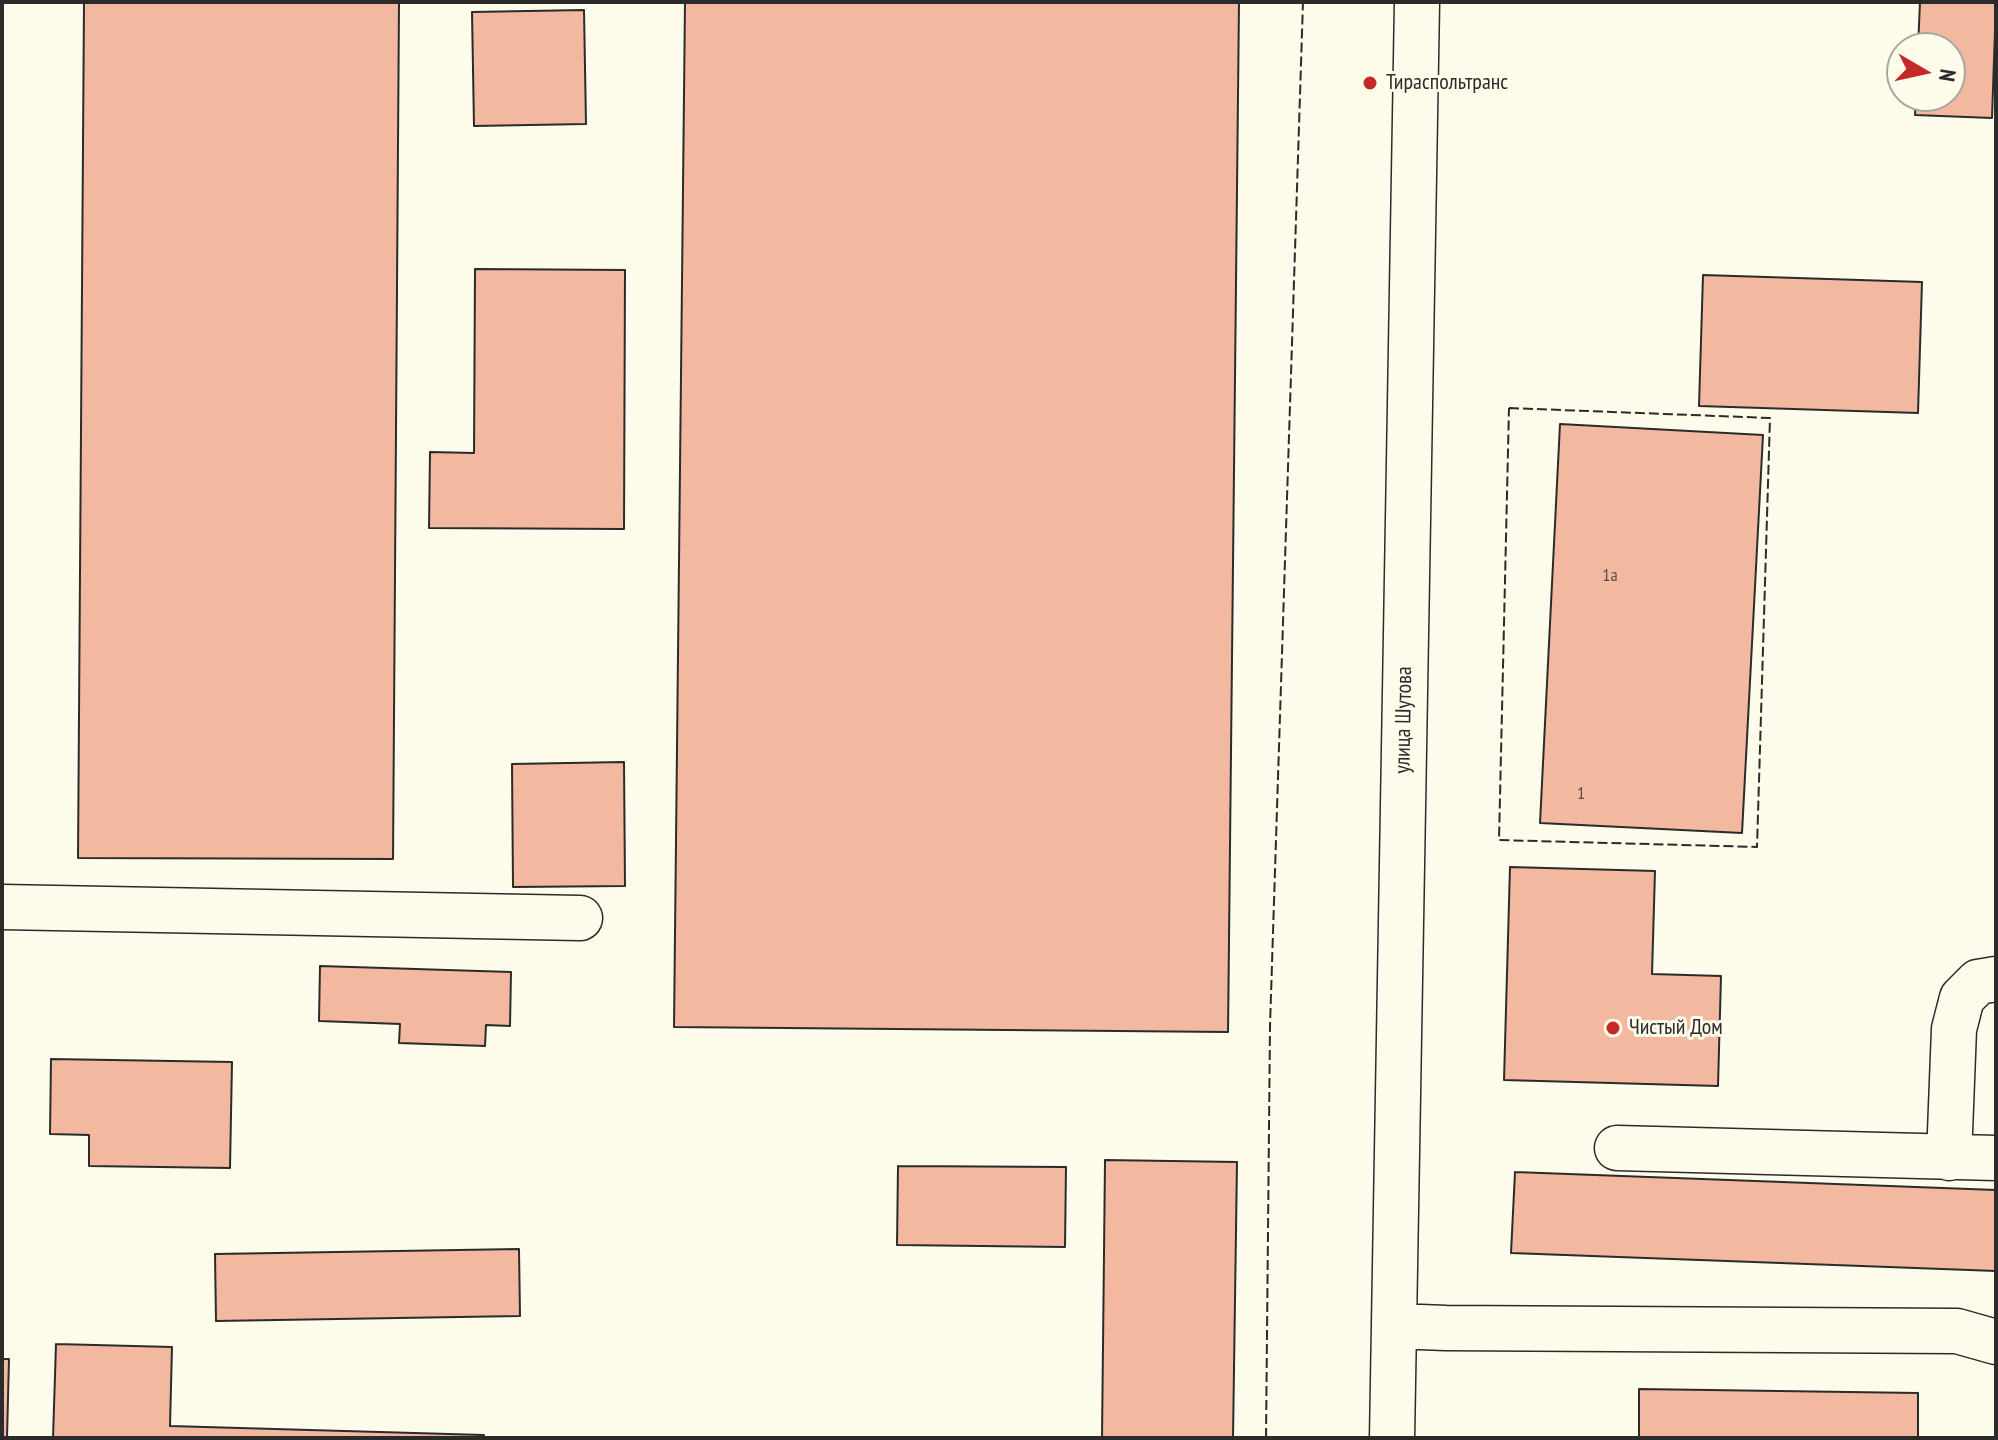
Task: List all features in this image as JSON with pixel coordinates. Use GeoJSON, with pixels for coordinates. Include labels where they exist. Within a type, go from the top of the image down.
{"type":"FeatureCollection","features":[{"type":"Feature","properties":{"kind":"street","name":"улица Шутова"},"geometry":{"type":"LineString","coordinates":[[1392,1438],[1417,2]]}},
{"type":"Feature","properties":{"kind":"street"},"geometry":{"type":"LineString","coordinates":[[2,907],[580,918]]}},
{"type":"Feature","properties":{"kind":"street"},"geometry":{"type":"LineString","coordinates":[[1949,1158],[1954,1029],[1962,998],[1978,982],[1996,979]]}},
{"type":"Feature","properties":{"kind":"street"},"geometry":{"type":"LineString","coordinates":[[1617,1148],[1996,1158]]}},
{"type":"Feature","properties":{"kind":"street"},"geometry":{"type":"LineString","coordinates":[[1394,1326],[1957,1331],[1996,1342]]}},
{"type":"Feature","properties":{"kind":"building"},"geometry":{"type":"Polygon","coordinates":[[[84,2],[399,2],[393,859],[78,858],[84,2]]]}},
{"type":"Feature","properties":{"kind":"building"},"geometry":{"type":"Polygon","coordinates":[[[685,2],[1239,2],[1228,1032],[674,1027],[685,2]]]}},
{"type":"Feature","properties":{"kind":"building"},"geometry":{"type":"Polygon","coordinates":[[[1920,2],[1996,2],[1992,118],[1915,115],[1915,112],[1966,112],[1966,32],[1919,32],[1920,2]]]}},
{"type":"Feature","properties":{"kind":"building"},"geometry":{"type":"Polygon","coordinates":[[[584,10],[586,124],[474,126],[472,12],[584,10]]]}},
{"type":"Feature","properties":{"kind":"building"},"geometry":{"type":"Polygon","coordinates":[[[475,269],[625,270],[624,529],[429,528],[430,452],[474,453],[475,269]]]}},
{"type":"Feature","properties":{"kind":"building"},"geometry":{"type":"Polygon","coordinates":[[[1703,275],[1922,282],[1918,413],[1699,406],[1703,275]]]}},
{"type":"Feature","properties":{"kind":"building"},"geometry":{"type":"Polygon","coordinates":[[[1560,424],[1763,435],[1742,833],[1540,823],[1560,424]]]}},
{"type":"Feature","properties":{"kind":"building"},"geometry":{"type":"Polygon","coordinates":[[[624,762],[625,886],[513,887],[512,764],[624,762]]]}},
{"type":"Feature","properties":{"kind":"building","name":"Чистый Дом"},"geometry":{"type":"Polygon","coordinates":[[[1510,867],[1655,871],[1652,974],[1721,976],[1718,1086],[1504,1080],[1510,867]]]}},
{"type":"Feature","properties":{"kind":"building"},"geometry":{"type":"Polygon","coordinates":[[[320,966],[511,972],[510,1026],[486,1025],[485,1046],[399,1043],[400,1024],[319,1021],[320,966]]]}},
{"type":"Feature","properties":{"kind":"building"},"geometry":{"type":"Polygon","coordinates":[[[51,1059],[232,1062],[230,1168],[89,1166],[89,1135],[50,1134],[51,1059]]]}},
{"type":"Feature","properties":{"kind":"building"},"geometry":{"type":"Polygon","coordinates":[[[1105,1160],[1237,1162],[1233,1438],[1102,1438],[1105,1160]]]}},
{"type":"Feature","properties":{"kind":"building"},"geometry":{"type":"Polygon","coordinates":[[[898,1166],[1066,1167],[1065,1247],[897,1245],[898,1166]]]}},
{"type":"Feature","properties":{"kind":"building"},"geometry":{"type":"Polygon","coordinates":[[[1515,1172],[1996,1190],[1996,1271],[1511,1253],[1515,1172]]]}},
{"type":"Feature","properties":{"kind":"building"},"geometry":{"type":"Polygon","coordinates":[[[519,1249],[520,1316],[216,1321],[215,1254],[519,1249]]]}},
{"type":"Feature","properties":{"kind":"building"},"geometry":{"type":"Polygon","coordinates":[[[56,1344],[172,1347],[170,1426],[484,1435],[484,1438],[53,1438],[56,1344]]]}},
{"type":"Feature","properties":{"kind":"building"},"geometry":{"type":"Polygon","coordinates":[[[2,1359],[9,1359],[7,1438],[2,1438],[2,1359]]]}},
{"type":"Feature","properties":{"kind":"building"},"geometry":{"type":"Polygon","coordinates":[[[1639,1389],[1918,1393],[1918,1438],[1639,1438],[1639,1389]]]}},
{"type":"Feature","properties":{"kind":"fence"},"geometry":{"type":"LineString","coordinates":[[1266,1438],[1270,1026],[1303,2]]}},
{"type":"Feature","properties":{"kind":"fence"},"geometry":{"type":"LineString","coordinates":[[1509,408],[1770,418],[1757,847],[1499,840],[1509,408]]}},
{"type":"Feature","properties":{"kind":"place","name":"Тираспольтранс"},"geometry":{"type":"Point","coordinates":[1370,83]}},
{"type":"Feature","properties":{"kind":"place","name":"Чистый Дом"},"geometry":{"type":"Point","coordinates":[1613,1028]}}]}
